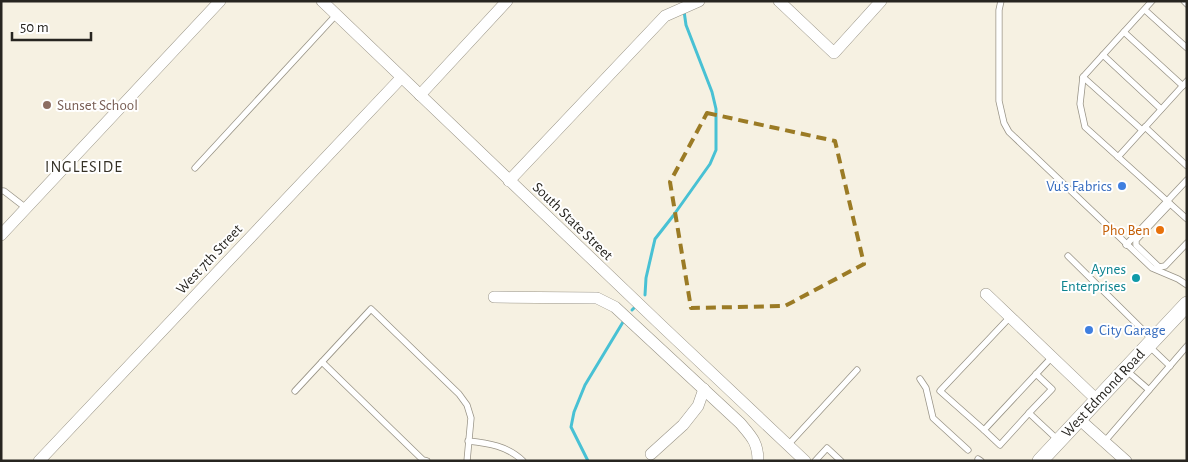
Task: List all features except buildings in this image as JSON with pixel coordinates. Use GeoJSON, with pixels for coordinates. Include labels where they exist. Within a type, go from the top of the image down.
{"type":"FeatureCollection","features":[{"type":"Feature","properties":{"kind":"main road","name":"West Edmond Road"},"geometry":{"type":"LineString","coordinates":[[1040,461],[1187,304]]}},
{"type":"Feature","properties":{"kind":"street"},"geometry":{"type":"LineString","coordinates":[[1,234],[220,1]]}},
{"type":"Feature","properties":{"kind":"street"},"geometry":{"type":"LineString","coordinates":[[420,95],[507,1]]}},
{"type":"Feature","properties":{"kind":"street"},"geometry":{"type":"LineString","coordinates":[[509,181],[665,16],[699,1]]}},
{"type":"Feature","properties":{"kind":"street"},"geometry":{"type":"LineString","coordinates":[[779,1],[834,53],[881,1]]}},
{"type":"Feature","properties":{"kind":"street","name":"South State Street"},"geometry":{"type":"LineString","coordinates":[[330,6],[401,78],[805,461]]}},
{"type":"Feature","properties":{"kind":"street","name":"West 7th Street"},"geometry":{"type":"LineString","coordinates":[[39,461],[401,78]]}},
{"type":"Feature","properties":{"kind":"street"},"geometry":{"type":"LineString","coordinates":[[986,294],[1097,400]]}},
{"type":"Feature","properties":{"kind":"street"},"geometry":{"type":"LineString","coordinates":[[494,297],[597,298],[615,307],[740,422],[753,438],[758,450],[758,461]]}},
{"type":"Feature","properties":{"kind":"street"},"geometry":{"type":"LineString","coordinates":[[654,342],[664,328]]}},
{"type":"Feature","properties":{"kind":"street"},"geometry":{"type":"LineString","coordinates":[[652,454],[683,425],[698,406],[704,389]]}},
{"type":"Feature","properties":{"kind":"street"},"geometry":{"type":"LineString","coordinates":[[1079,419],[1126,461]]}},
{"type":"Feature","properties":{"kind":"lane"},"geometry":{"type":"LineString","coordinates":[[1001,1],[999,10],[999,101],[1004,123],[1009,132],[1152,268],[1178,278],[1187,285]]}},
{"type":"Feature","properties":{"kind":"lane"},"geometry":{"type":"LineString","coordinates":[[1152,1],[1083,77],[1080,104],[1085,127],[1187,219]]}},
{"type":"Feature","properties":{"kind":"lane"},"geometry":{"type":"LineString","coordinates":[[194,168],[330,6]]}},
{"type":"Feature","properties":{"kind":"lane"},"geometry":{"type":"LineString","coordinates":[[1144,10],[1187,48]]}},
{"type":"Feature","properties":{"kind":"lane"},"geometry":{"type":"LineString","coordinates":[[1118,157],[1185,84],[1124,32]]}},
{"type":"Feature","properties":{"kind":"lane"},"geometry":{"type":"LineString","coordinates":[[1103,55],[1161,109]]}},
{"type":"Feature","properties":{"kind":"lane"},"geometry":{"type":"LineString","coordinates":[[1083,77],[1187,166]]}},
{"type":"Feature","properties":{"kind":"lane"},"geometry":{"type":"LineString","coordinates":[[1187,180],[1136,240],[1136,245],[1159,267],[1164,266],[1187,243]]}},
{"type":"Feature","properties":{"kind":"lane"},"geometry":{"type":"LineString","coordinates":[[1,191],[4,191],[26,208]]}},
{"type":"Feature","properties":{"kind":"lane"},"geometry":{"type":"LineString","coordinates":[[1126,245],[1168,203]]}},
{"type":"Feature","properties":{"kind":"lane"},"geometry":{"type":"LineString","coordinates":[[1068,256],[1151,343],[1170,366]]}},
{"type":"Feature","properties":{"kind":"lane"},"geometry":{"type":"LineString","coordinates":[[294,391],[371,309],[459,394],[467,405],[471,418],[467,461]]}},
{"type":"Feature","properties":{"kind":"lane"},"geometry":{"type":"LineString","coordinates":[[1010,317],[940,391],[1000,445],[1052,389],[1036,374]]}},
{"type":"Feature","properties":{"kind":"lane"},"geometry":{"type":"LineString","coordinates":[[1104,441],[1187,346]]}},
{"type":"Feature","properties":{"kind":"lane"},"geometry":{"type":"LineString","coordinates":[[984,430],[1052,357]]}},
{"type":"Feature","properties":{"kind":"lane"},"geometry":{"type":"LineString","coordinates":[[322,362],[423,460],[427,461]]}},
{"type":"Feature","properties":{"kind":"lane"},"geometry":{"type":"LineString","coordinates":[[788,445],[857,370]]}},
{"type":"Feature","properties":{"kind":"lane"},"geometry":{"type":"LineString","coordinates":[[1125,370],[1149,390]]}},
{"type":"Feature","properties":{"kind":"lane"},"geometry":{"type":"LineString","coordinates":[[920,379],[926,388],[933,418],[968,450]]}},
{"type":"Feature","properties":{"kind":"lane"},"geometry":{"type":"LineString","coordinates":[[1029,413],[1059,441]]}},
{"type":"Feature","properties":{"kind":"lane"},"geometry":{"type":"LineString","coordinates":[[468,441],[499,446],[518,456],[523,461]]}},
{"type":"Feature","properties":{"kind":"lane"},"geometry":{"type":"LineString","coordinates":[[815,461],[827,448],[841,461]]}},
{"type":"Feature","properties":{"kind":"highlighted area"},"geometry":{"type":"Polygon","coordinates":[[[707,113],[835,141],[864,264],[785,306],[691,308],[670,182],[707,113]]]}},
{"type":"Feature","properties":{"kind":"waterway"},"geometry":{"type":"LineString","coordinates":[[645,295],[646,278],[655,239],[710,164],[716,150],[716,109],[712,92],[686,25],[684,11]]}},
{"type":"Feature","properties":{"kind":"waterway"},"geometry":{"type":"LineString","coordinates":[[588,461],[571,427],[574,412],[585,385],[623,322]]}},
{"type":"Feature","properties":{"kind":"place","name":"Sunset School"},"geometry":{"type":"Point","coordinates":[47,105]}},
{"type":"Feature","properties":{"kind":"place","name":"Vu's Fabrics"},"geometry":{"type":"Point","coordinates":[1122,186]}},
{"type":"Feature","properties":{"kind":"place","name":"Pho Ben"},"geometry":{"type":"Point","coordinates":[1160,230]}},
{"type":"Feature","properties":{"kind":"place","name":"Aynes Enterprises"},"geometry":{"type":"Point","coordinates":[1136,278]}},
{"type":"Feature","properties":{"kind":"place","name":"City Garage"},"geometry":{"type":"Point","coordinates":[1089,330]}},
{"type":"Feature","properties":{"kind":"district","name":"INGLESIDE"},"geometry":{"type":"Point","coordinates":[84,166]}}]}
